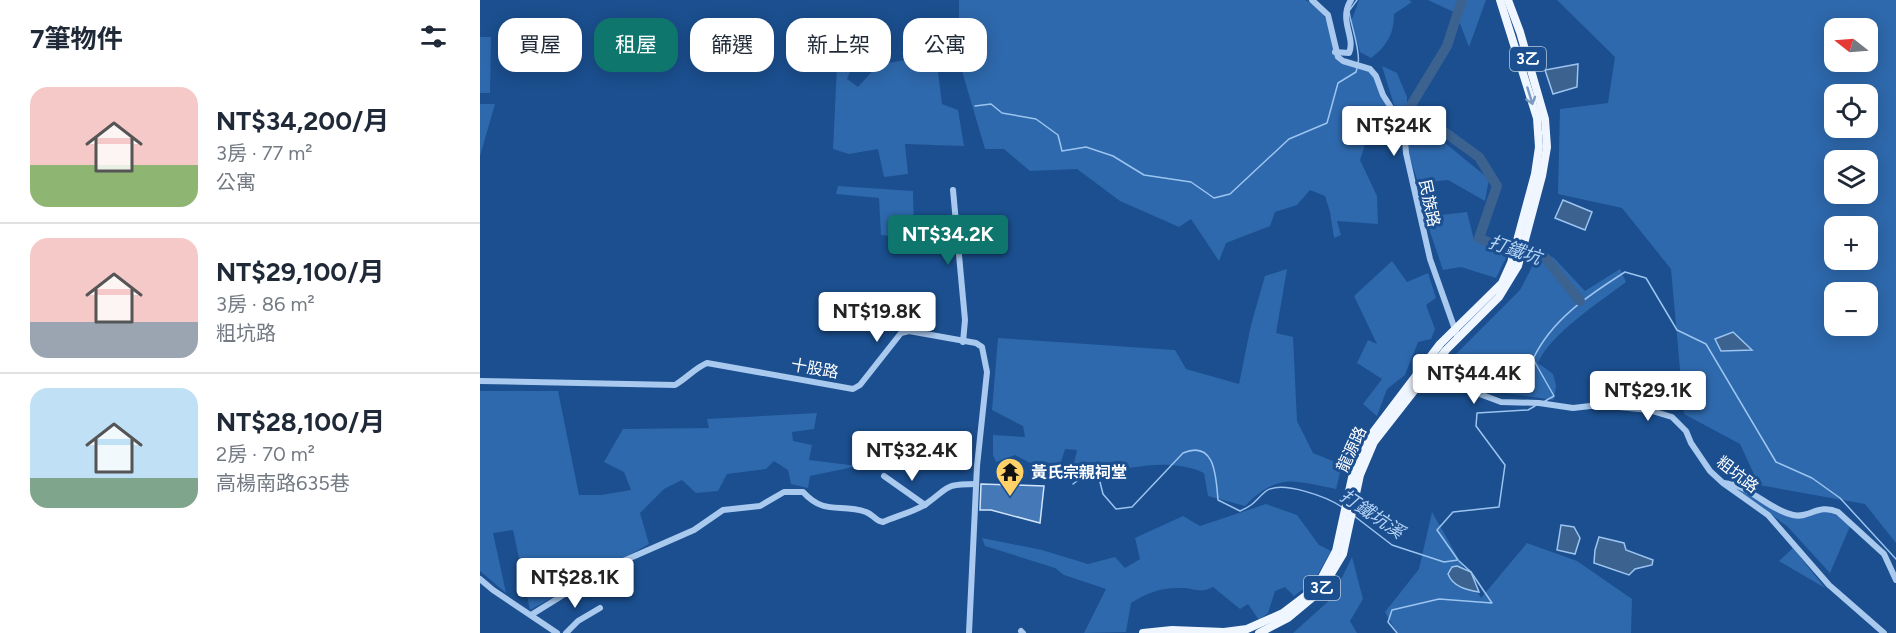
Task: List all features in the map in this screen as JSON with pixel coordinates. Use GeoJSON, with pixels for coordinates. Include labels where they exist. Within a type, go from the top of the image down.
{"type":"FeatureCollection","features":[{"type":"Feature","properties":{"kind":"main road","name":"3乙"},"geometry":{"type":"LineString","coordinates":[[1500,0],[1541,119]]}},
{"type":"Feature","properties":{"kind":"main road","name":"3乙"},"geometry":{"type":"LineString","coordinates":[[1259,633],[1288,618],[1325,584],[1343,554],[1348,511],[1370,449],[1458,338],[1508,286],[1518,253],[1538,160],[1541,119],[1520,32],[1508,0]]}},
{"type":"Feature","properties":{"kind":"main road","name":"龍源路"},"geometry":{"type":"LineString","coordinates":[[1143,633],[1172,630],[1235,632],[1259,625],[1282,613],[1308,594],[1330,566],[1348,511],[1360,454],[1379,424],[1440,344],[1502,283],[1518,253]]}},
{"type":"Feature","properties":{"kind":"street"},"geometry":{"type":"LineString","coordinates":[[1312,0],[1328,15],[1335,52],[1349,52],[1351,48],[1346,24],[1346,11],[1351,0]]}},
{"type":"Feature","properties":{"kind":"street","name":"民族路"},"geometry":{"type":"LineString","coordinates":[[1335,52],[1343,61],[1370,69],[1404,128],[1406,153],[1419,220],[1458,338]]}},
{"type":"Feature","properties":{"kind":"street"},"geometry":{"type":"LineString","coordinates":[[953,190],[964,320],[963,342]]}},
{"type":"Feature","properties":{"kind":"street","name":"十股路"},"geometry":{"type":"LineString","coordinates":[[480,381],[675,385],[687,378],[698,367],[707,363],[853,389],[860,385],[901,333],[909,331],[976,343],[982,347],[987,372],[976,484],[969,633]]}},
{"type":"Feature","properties":{"kind":"street"},"geometry":{"type":"LineString","coordinates":[[1410,383],[1420,384]]}},
{"type":"Feature","properties":{"kind":"street","name":"粗坑路"},"geometry":{"type":"LineString","coordinates":[[1420,384],[1469,390],[1501,402],[1539,403],[1573,408],[1599,405],[1649,410],[1672,417],[1686,431],[1704,464],[1723,483],[1768,515],[1829,585],[1884,633]]}},
{"type":"Feature","properties":{"kind":"street"},"geometry":{"type":"LineString","coordinates":[[884,476],[925,505]]}},
{"type":"Feature","properties":{"kind":"street"},"geometry":{"type":"LineString","coordinates":[[1723,483],[1737,484],[1783,512],[1796,516],[1818,508],[1830,508],[1838,512],[1884,554],[1896,580]]}},
{"type":"Feature","properties":{"kind":"street"},"geometry":{"type":"LineString","coordinates":[[531,615],[605,568],[694,530],[723,510],[760,506],[783,492],[803,492],[814,504],[868,512],[877,521],[883,522],[925,505],[942,489],[952,484],[976,484]]}},
{"type":"Feature","properties":{"kind":"street"},"geometry":{"type":"LineString","coordinates":[[480,579],[558,633]]}},
{"type":"Feature","properties":{"kind":"street"},"geometry":{"type":"LineString","coordinates":[[566,633],[578,621],[600,608]]}},
{"type":"Feature","properties":{"kind":"shaded area"},"geometry":{"type":"Polygon","coordinates":[[[959,0],[1305,0],[1313,4],[1324,17],[1338,57],[1365,67],[1381,88],[1395,135],[1368,135],[1360,160],[1377,196],[1378,224],[1337,221],[1341,235],[1334,238],[1325,196],[1310,190],[1297,205],[1275,212],[1270,226],[1226,243],[1219,261],[1191,219],[1179,227],[1120,201],[1077,169],[1030,171],[1004,149],[985,149],[962,72],[987,72],[987,18],[959,18],[959,0]]]}},
{"type":"Feature","properties":{"kind":"shaded area"},"geometry":{"type":"Polygon","coordinates":[[[1359,0],[1409,0],[1412,2],[1394,14],[1389,39],[1371,58],[1360,52],[1351,22],[1359,0]]]}},
{"type":"Feature","properties":{"kind":"shaded area"},"geometry":{"type":"Polygon","coordinates":[[[1428,0],[1486,0],[1469,47],[1456,13],[1428,0]]]}},
{"type":"Feature","properties":{"kind":"shaded area"},"geometry":{"type":"Polygon","coordinates":[[[1557,0],[1896,0],[1896,543],[1865,504],[1759,485],[1740,444],[1684,414],[1671,269],[1622,208],[1558,194],[1560,109],[1608,103],[1615,57],[1557,0]]]}},
{"type":"Feature","properties":{"kind":"shaded area"},"geometry":{"type":"Polygon","coordinates":[[[480,37],[491,37],[490,93],[480,93],[480,37]]]}},
{"type":"Feature","properties":{"kind":"shaded area"},"geometry":{"type":"Polygon","coordinates":[[[903,60],[903,72],[938,72],[942,104],[958,110],[964,146],[905,144],[908,174],[884,177],[878,149],[849,154],[833,149],[837,72],[850,72],[847,79],[858,87],[872,72],[891,72],[891,63],[903,60]]]}},
{"type":"Feature","properties":{"kind":"shaded area"},"geometry":{"type":"Polygon","coordinates":[[[1578,64],[1577,87],[1553,94],[1545,70],[1578,64]]]}},
{"type":"Feature","properties":{"kind":"shaded area"},"geometry":{"type":"Polygon","coordinates":[[[1382,66],[1397,73],[1407,97],[1407,112],[1489,179],[1485,201],[1448,180],[1418,183],[1382,66]]]}},
{"type":"Feature","properties":{"kind":"shaded area"},"geometry":{"type":"Polygon","coordinates":[[[480,104],[495,104],[480,156],[480,104]]]}},
{"type":"Feature","properties":{"kind":"shaded area"},"geometry":{"type":"Polygon","coordinates":[[[838,186],[913,191],[914,238],[881,235],[879,198],[836,194],[838,186]]]}},
{"type":"Feature","properties":{"kind":"shaded area"},"geometry":{"type":"Polygon","coordinates":[[[1563,200],[1592,212],[1585,230],[1555,218],[1563,200]]]}},
{"type":"Feature","properties":{"kind":"shaded area"},"geometry":{"type":"Polygon","coordinates":[[[1467,212],[1474,240],[1504,252],[1506,258],[1496,278],[1461,267],[1443,270],[1425,217],[1467,212]]]}},
{"type":"Feature","properties":{"kind":"shaded area"},"geometry":{"type":"Polygon","coordinates":[[[1536,249],[1554,258],[1585,291],[1620,269],[1626,282],[1564,330],[1544,352],[1538,363],[1553,374],[1556,385],[1554,400],[1490,391],[1476,385],[1465,373],[1444,366],[1520,290],[1531,269],[1536,249]]]}},
{"type":"Feature","properties":{"kind":"shaded area"},"geometry":{"type":"Polygon","coordinates":[[[1392,261],[1407,282],[1428,273],[1436,298],[1426,305],[1435,329],[1431,339],[1418,342],[1405,375],[1387,389],[1377,416],[1363,404],[1382,379],[1357,363],[1368,340],[1377,344],[1354,296],[1392,261]]]}},
{"type":"Feature","properties":{"kind":"shaded area"},"geometry":{"type":"Polygon","coordinates":[[[1287,269],[1276,333],[1293,337],[1297,421],[1313,453],[1342,465],[1336,489],[1287,482],[1268,488],[1245,506],[1208,496],[1204,473],[1191,468],[1153,465],[1101,473],[1090,466],[1072,471],[1077,450],[1065,449],[1058,472],[1038,467],[1015,455],[996,462],[993,455],[993,435],[1025,437],[1023,426],[992,410],[998,338],[1175,350],[1186,369],[1239,384],[1251,325],[1265,276],[1287,269]]]}},
{"type":"Feature","properties":{"kind":"shaded area"},"geometry":{"type":"Polygon","coordinates":[[[1733,332],[1752,350],[1721,351],[1715,339],[1733,332]]]}},
{"type":"Feature","properties":{"kind":"shaded area"},"geometry":{"type":"Polygon","coordinates":[[[480,391],[558,391],[579,495],[601,495],[631,490],[624,472],[604,462],[623,429],[709,428],[707,419],[817,413],[814,429],[792,432],[793,441],[812,445],[809,460],[858,466],[810,476],[808,488],[791,484],[788,470],[774,461],[766,469],[727,474],[718,491],[696,493],[682,480],[664,489],[640,513],[649,544],[530,610],[513,530],[493,533],[506,593],[480,571],[480,391]]]}},
{"type":"Feature","properties":{"kind":"shaded area"},"geometry":{"type":"Polygon","coordinates":[[[1740,488],[1799,518],[1826,512],[1837,515],[1851,524],[1830,573],[1787,526],[1740,493],[1740,488]]]}},
{"type":"Feature","properties":{"kind":"shaded area"},"geometry":{"type":"Polygon","coordinates":[[[1266,504],[1297,515],[1319,545],[1331,551],[1314,581],[1294,596],[1285,587],[1275,591],[1268,613],[1259,620],[1248,604],[1240,609],[1213,587],[1201,590],[1174,588],[1155,591],[1131,603],[1126,632],[1084,633],[1106,589],[1064,575],[1055,568],[985,546],[982,538],[1042,550],[1088,564],[1115,557],[1125,568],[1140,559],[1135,538],[1183,516],[1200,526],[1266,504]]]}},
{"type":"Feature","properties":{"kind":"shaded area"},"geometry":{"type":"Polygon","coordinates":[[[1432,512],[1481,598],[1527,543],[1577,561],[1632,599],[1631,633],[1397,633],[1385,612],[1419,569],[1432,512]]]}},
{"type":"Feature","properties":{"kind":"shaded area"},"geometry":{"type":"Polygon","coordinates":[[[1561,525],[1574,527],[1580,538],[1575,554],[1557,550],[1561,525]]]}},
{"type":"Feature","properties":{"kind":"shaded area"},"geometry":{"type":"Polygon","coordinates":[[[1599,537],[1624,543],[1626,550],[1653,560],[1652,565],[1635,569],[1629,575],[1594,563],[1599,537]]]}},
{"type":"Feature","properties":{"kind":"shaded area"},"geometry":{"type":"Polygon","coordinates":[[[1793,548],[1825,588],[1779,561],[1793,548]]]}},
{"type":"Feature","properties":{"kind":"shaded area"},"geometry":{"type":"Polygon","coordinates":[[[1352,557],[1363,599],[1350,621],[1357,633],[1293,633],[1332,598],[1352,557]]]}},
{"type":"Feature","properties":{"kind":"shaded area"},"geometry":{"type":"Polygon","coordinates":[[[1457,566],[1471,572],[1479,592],[1465,589],[1453,582],[1448,574],[1452,567],[1457,566]]]}},
{"type":"Feature","properties":{"kind":"building","name":"黃氏宗親祠堂"},"geometry":{"type":"Polygon","coordinates":[[[981,484],[1044,486],[1040,523],[991,510],[980,510],[981,484]]]}},
{"type":"Feature","properties":{"kind":"waterway"},"geometry":{"type":"LineString","coordinates":[[1357,0],[1349,11],[1357,46],[1358,63]]}},
{"type":"Feature","properties":{"kind":"waterway","name":"打鐵坑"},"geometry":{"type":"LineString","coordinates":[[1462,0],[1447,46],[1410,107],[1479,157],[1497,186],[1479,238],[1493,244],[1544,256],[1580,301]]}},
{"type":"Feature","properties":{"kind":"waterway"},"geometry":{"type":"LineString","coordinates":[[975,106],[991,104],[1002,113],[1036,119],[1058,135],[1062,151],[1086,147],[1113,156],[1144,175],[1191,182],[1214,198],[1230,194],[1289,139],[1327,123],[1338,83],[1356,72],[1357,68]]}},
{"type":"Feature","properties":{"kind":"waterway","name":"打鐵坑"},"geometry":{"type":"LineString","coordinates":[[1545,401],[1554,396],[1533,359],[1550,332],[1585,299],[1625,272],[1646,278],[1677,330],[1706,344],[1776,462],[1812,478],[1840,498],[1896,559]]}},
{"type":"Feature","properties":{"kind":"waterway","name":"打鐵坑溪"},"geometry":{"type":"LineString","coordinates":[[1353,515],[1392,545],[1444,562],[1458,560],[1437,530],[1453,512],[1499,507],[1505,465],[1476,426],[1477,413],[1528,410],[1535,406]]}},
{"type":"Feature","properties":{"kind":"waterway","name":"打鐵坑溪"},"geometry":{"type":"LineString","coordinates":[[1073,484],[1092,470],[1099,478],[1103,494],[1116,509],[1132,507],[1183,453],[1194,450],[1202,451],[1212,463],[1218,500],[1240,511],[1266,491],[1283,487],[1316,495],[1342,507]]}},
{"type":"Feature","properties":{"kind":"waterway"},"geometry":{"type":"LineString","coordinates":[[1397,633],[1388,622],[1392,610],[1439,599],[1492,603],[1471,572],[1459,561]]}},
{"type":"Feature","properties":{"kind":"place","name":"黃氏宗親祠堂"},"geometry":{"type":"Point","coordinates":[1010,498]}}]}
